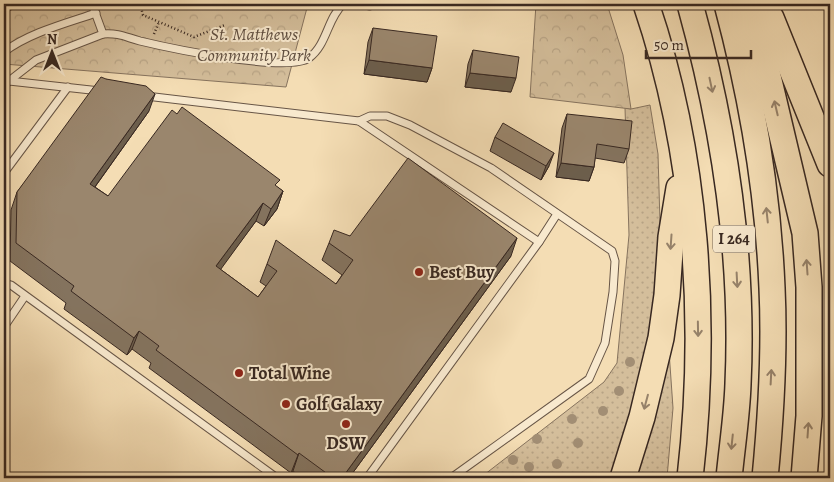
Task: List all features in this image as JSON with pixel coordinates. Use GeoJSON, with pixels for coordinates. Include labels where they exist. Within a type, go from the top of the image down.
{"type":"FeatureCollection","features":[{"type":"Feature","properties":{"kind":"highway"},"geometry":{"type":"LineString","coordinates":[[646,4],[667,78],[683,159],[695,265],[698,346],[697,403],[690,478]]}},
{"type":"Feature","properties":{"kind":"highway","name":"I 264"},"geometry":{"type":"LineString","coordinates":[[690,4],[715,102],[727,176],[736,261],[738,384],[728,478]]}},
{"type":"Feature","properties":{"kind":"highway","name":"I 264"},"geometry":{"type":"LineString","coordinates":[[727,4],[754,128],[767,213],[770,249],[773,348],[765,478]]}},
{"type":"Feature","properties":{"kind":"highway"},"geometry":{"type":"LineString","coordinates":[[751,4],[805,232],[809,287],[809,416],[804,478]]}},
{"type":"Feature","properties":{"kind":"highway"},"geometry":{"type":"LineString","coordinates":[[761,4],[771,18],[830,164]]}},
{"type":"Feature","properties":{"kind":"highway"},"geometry":{"type":"LineString","coordinates":[[623,478],[649,390],[661,338],[667,295],[671,237],[683,159]]}},
{"type":"Feature","properties":{"kind":"lane"},"geometry":{"type":"LineString","coordinates":[[4,9],[14,4]]}},
{"type":"Feature","properties":{"kind":"lane"},"geometry":{"type":"LineString","coordinates":[[92,4],[103,34]]}},
{"type":"Feature","properties":{"kind":"lane"},"geometry":{"type":"LineString","coordinates":[[6,84],[36,60],[103,34],[117,33],[138,40],[268,63],[308,59],[323,41],[338,8],[342,4]]}},
{"type":"Feature","properties":{"kind":"lane"},"geometry":{"type":"LineString","coordinates":[[361,4],[370,6]]}},
{"type":"Feature","properties":{"kind":"lane"},"geometry":{"type":"LineString","coordinates":[[4,52],[11,46],[50,29],[96,13]]}},
{"type":"Feature","properties":{"kind":"lane"},"geometry":{"type":"LineString","coordinates":[[6,84],[68,87],[107,92]]}},
{"type":"Feature","properties":{"kind":"lane"},"geometry":{"type":"LineString","coordinates":[[4,173],[68,87]]}},
{"type":"Feature","properties":{"kind":"lane"},"geometry":{"type":"LineString","coordinates":[[136,95],[359,121],[539,242]]}},
{"type":"Feature","properties":{"kind":"lane"},"geometry":{"type":"LineString","coordinates":[[359,121],[370,116],[387,116],[410,125],[491,168],[612,251],[614,261],[613,292],[605,343],[589,379],[451,478]]}},
{"type":"Feature","properties":{"kind":"lane"},"geometry":{"type":"LineString","coordinates":[[368,478],[539,242],[557,214]]}},
{"type":"Feature","properties":{"kind":"lane"},"geometry":{"type":"LineString","coordinates":[[4,284],[10,285],[277,478]]}},
{"type":"Feature","properties":{"kind":"lane"},"geometry":{"type":"LineString","coordinates":[[4,327],[25,296]]}},
{"type":"Feature","properties":{"kind":"path"},"geometry":{"type":"LineString","coordinates":[[140,4],[143,15],[194,37],[225,24]]}},
{"type":"Feature","properties":{"kind":"green space","name":"St. Matthews Community Park"},"geometry":{"type":"Polygon","coordinates":[[[4,4],[308,4],[286,87],[4,64],[4,4]]]}},
{"type":"Feature","properties":{"kind":"green space"},"geometry":{"type":"Polygon","coordinates":[[[536,4],[607,4],[623,55],[631,109],[530,97],[536,4]]]}},
{"type":"Feature","properties":{"kind":"green space"},"geometry":{"type":"Polygon","coordinates":[[[650,105],[658,154],[661,258],[650,360],[614,478],[480,478],[604,382],[617,363],[629,235],[625,108],[631,109],[650,105]]]}},
{"type":"Feature","properties":{"kind":"green space"},"geometry":{"type":"Polygon","coordinates":[[[669,351],[673,408],[667,478],[631,478],[669,351]]]}},
{"type":"Feature","properties":{"kind":"building"},"geometry":{"type":"Polygon","coordinates":[[[373,28],[437,36],[432,68],[369,60],[373,28]]]}},
{"type":"Feature","properties":{"kind":"building"},"geometry":{"type":"Polygon","coordinates":[[[473,50],[519,57],[516,78],[470,73],[473,50]]]}},
{"type":"Feature","properties":{"kind":"building"},"geometry":{"type":"Polygon","coordinates":[[[101,77],[146,86],[155,94],[90,184],[108,196],[172,110],[177,114],[182,107],[280,180],[275,185],[283,191],[271,209],[263,203],[216,266],[258,297],[277,271],[267,264],[276,240],[336,284],[353,260],[329,243],[334,230],[350,236],[408,158],[517,238],[342,478],[333,478],[299,453],[298,455],[156,350],[159,346],[139,331],[134,338],[71,291],[74,286],[16,243],[17,192],[101,77]]]}},
{"type":"Feature","properties":{"kind":"building"},"geometry":{"type":"Polygon","coordinates":[[[567,114],[632,121],[629,149],[597,144],[594,167],[561,163],[567,114]]]}},
{"type":"Feature","properties":{"kind":"building"},"geometry":{"type":"Polygon","coordinates":[[[503,123],[554,153],[546,166],[495,137],[503,123]]]}},
{"type":"Feature","properties":{"kind":"place","name":"Best Buy"},"geometry":{"type":"Point","coordinates":[419,272]}},
{"type":"Feature","properties":{"kind":"place","name":"Total Wine"},"geometry":{"type":"Point","coordinates":[239,373]}},
{"type":"Feature","properties":{"kind":"place","name":"Golf Galaxy"},"geometry":{"type":"Point","coordinates":[286,404]}},
{"type":"Feature","properties":{"kind":"place","name":"DSW"},"geometry":{"type":"Point","coordinates":[346,424]}}]}
